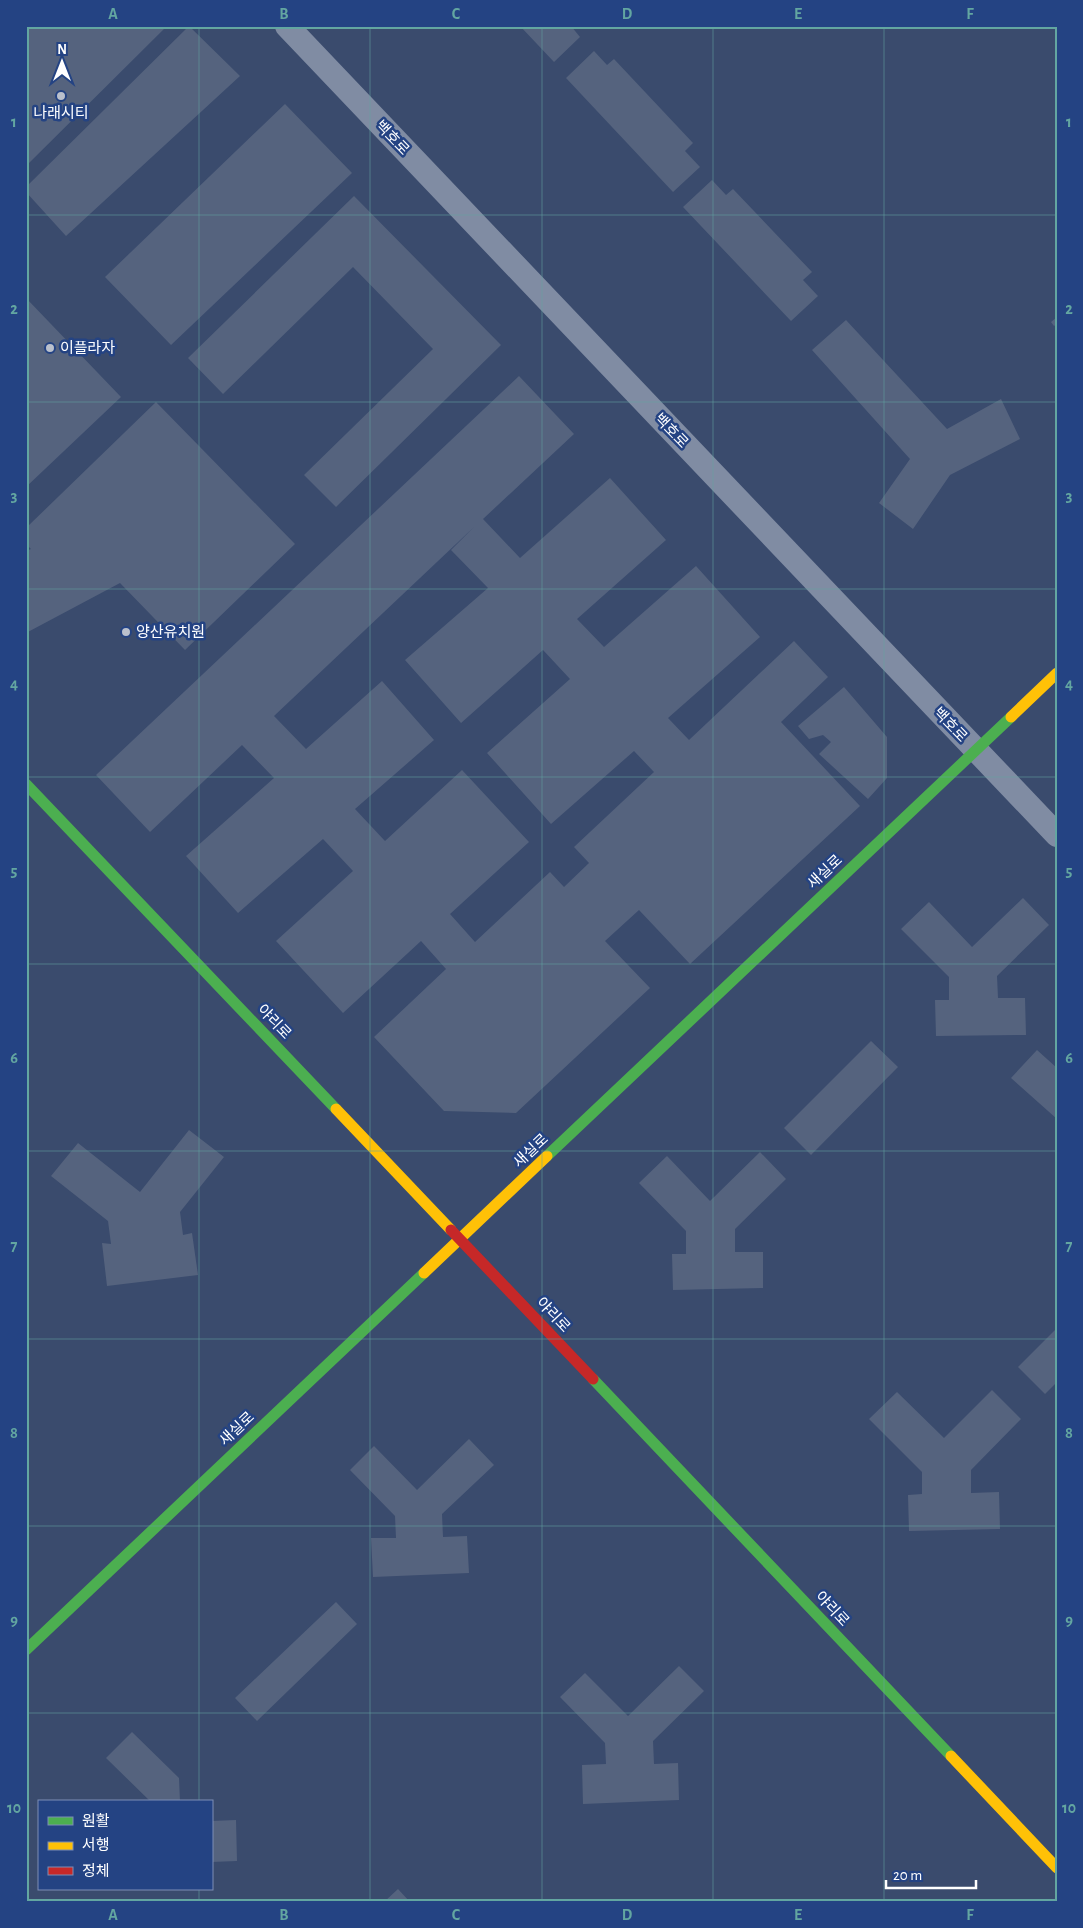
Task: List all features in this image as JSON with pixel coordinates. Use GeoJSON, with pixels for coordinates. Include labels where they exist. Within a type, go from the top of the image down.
{"type":"FeatureCollection","features":[{"type":"Feature","properties":{"kind":"street","name":"백호로"},"geometry":{"type":"LineString","coordinates":[[287,26],[1057,835]]}},
{"type":"Feature","properties":{"kind":"street","name":"새실로"},"geometry":{"type":"LineString","coordinates":[[26,1650],[1057,673]]}},
{"type":"Feature","properties":{"kind":"street","name":"야리로"},"geometry":{"type":"LineString","coordinates":[[26,784],[1057,1868]]}},
{"type":"Feature","properties":{"kind":"building","name":"나래시티"},"geometry":{"type":"Polygon","coordinates":[[[26,26],[167,26],[26,166],[26,26]]]}},
{"type":"Feature","properties":{"kind":"building"},"geometry":{"type":"Polygon","coordinates":[[[189,26],[240,76],[66,236],[26,192],[26,187],[189,26]]]}},
{"type":"Feature","properties":{"kind":"building"},"geometry":{"type":"Polygon","coordinates":[[[520,26],[571,26],[580,37],[554,62],[520,26]]]}},
{"type":"Feature","properties":{"kind":"building"},"geometry":{"type":"Polygon","coordinates":[[[594,51],[607,65],[614,59],[693,143],[685,151],[700,167],[673,192],[566,78],[594,51]]]}},
{"type":"Feature","properties":{"kind":"building"},"geometry":{"type":"Polygon","coordinates":[[[285,104],[352,173],[171,345],[105,277],[285,104]]]}},
{"type":"Feature","properties":{"kind":"building"},"geometry":{"type":"Polygon","coordinates":[[[712,180],[726,195],[733,189],[812,272],[803,280],[818,296],[791,321],[683,207],[712,180]]]}},
{"type":"Feature","properties":{"kind":"building"},"geometry":{"type":"Polygon","coordinates":[[[354,196],[501,345],[336,507],[304,475],[433,349],[353,267],[223,394],[188,358],[354,196]]]}},
{"type":"Feature","properties":{"kind":"building","name":"이플라자"},"geometry":{"type":"Polygon","coordinates":[[[26,298],[121,397],[26,487],[26,298]]]}},
{"type":"Feature","properties":{"kind":"building"},"geometry":{"type":"Polygon","coordinates":[[[1057,317],[1057,324],[1054,326],[1051,322],[1057,317]]]}},
{"type":"Feature","properties":{"kind":"building"},"geometry":{"type":"Polygon","coordinates":[[[846,320],[947,429],[1001,399],[1020,439],[950,475],[913,529],[879,503],[910,459],[812,350],[846,320]]]}},
{"type":"Feature","properties":{"kind":"building"},"geometry":{"type":"Polygon","coordinates":[[[519,376],[574,434],[483,519],[520,558],[610,478],[666,540],[577,619],[604,647],[696,566],[760,637],[668,718],[689,740],[794,641],[828,677],[781,722],[860,806],[690,964],[639,910],[605,941],[650,988],[516,1113],[444,1111],[374,1037],[446,969],[421,941],[343,1013],[276,941],[353,871],[323,839],[238,913],[186,856],[274,778],[242,745],[150,832],[96,775],[519,376]],[[474,527],[274,716],[306,749],[382,681],[434,740],[355,809],[385,841],[462,770],[529,842],[450,914],[475,942],[550,872],[564,887],[589,863],[574,847],[654,772],[634,751],[551,824],[487,753],[570,679],[543,650],[461,723],[405,660],[488,588],[451,550],[474,527]]]}},
{"type":"Feature","properties":{"kind":"building"},"geometry":{"type":"Polygon","coordinates":[[[156,402],[295,544],[185,650],[120,583],[26,633],[26,551],[31,549],[26,544],[26,528],[156,402]]]}},
{"type":"Feature","properties":{"kind":"building"},"geometry":{"type":"Polygon","coordinates":[[[844,687],[887,737],[887,778],[868,799],[819,754],[831,742],[823,735],[809,739],[798,726],[844,687]]]}},
{"type":"Feature","properties":{"kind":"building"},"geometry":{"type":"Polygon","coordinates":[[[1023,898],[1049,925],[997,976],[998,998],[1025,998],[1026,1035],[936,1036],[935,1000],[949,1000],[949,977],[901,929],[929,902],[972,947],[1023,898]]]}},
{"type":"Feature","properties":{"kind":"building"},"geometry":{"type":"Polygon","coordinates":[[[871,1041],[898,1067],[811,1155],[784,1128],[871,1041]]]}},
{"type":"Feature","properties":{"kind":"building"},"geometry":{"type":"Polygon","coordinates":[[[1037,1050],[1057,1068],[1057,1119],[1011,1078],[1037,1050]]]}},
{"type":"Feature","properties":{"kind":"building"},"geometry":{"type":"Polygon","coordinates":[[[189,1130],[224,1157],[180,1212],[183,1235],[192,1233],[198,1275],[107,1286],[102,1243],[111,1244],[108,1221],[51,1176],[78,1143],[140,1192],[189,1130]]]}},
{"type":"Feature","properties":{"kind":"building"},"geometry":{"type":"Polygon","coordinates":[[[760,1152],[786,1179],[735,1229],[735,1252],[763,1252],[763,1288],[673,1290],[672,1254],[686,1254],[686,1231],[639,1183],[667,1156],[710,1201],[760,1152]]]}},
{"type":"Feature","properties":{"kind":"building"},"geometry":{"type":"Polygon","coordinates":[[[1057,1328],[1057,1382],[1045,1394],[1018,1367],[1057,1328]]]}},
{"type":"Feature","properties":{"kind":"building"},"geometry":{"type":"Polygon","coordinates":[[[992,1390],[1021,1419],[971,1470],[971,1493],[999,1492],[1000,1529],[909,1531],[908,1495],[922,1494],[922,1472],[869,1419],[897,1392],[944,1438],[992,1390]]]}},
{"type":"Feature","properties":{"kind":"building"},"geometry":{"type":"Polygon","coordinates":[[[469,1439],[494,1465],[442,1514],[443,1537],[467,1536],[469,1573],[373,1577],[371,1538],[396,1538],[395,1516],[350,1470],[374,1446],[417,1490],[469,1439]]]}},
{"type":"Feature","properties":{"kind":"building"},"geometry":{"type":"Polygon","coordinates":[[[336,1602],[357,1624],[257,1721],[235,1698],[336,1602]]]}},
{"type":"Feature","properties":{"kind":"building"},"geometry":{"type":"Polygon","coordinates":[[[679,1666],[704,1691],[653,1741],[654,1764],[678,1763],[679,1800],[583,1804],[582,1765],[606,1764],[605,1743],[560,1697],[585,1673],[628,1716],[679,1666]]]}},
{"type":"Feature","properties":{"kind":"building"},"geometry":{"type":"Polygon","coordinates":[[[132,1732],[179,1778],[180,1800],[149,1800],[106,1758],[132,1732]]]}},
{"type":"Feature","properties":{"kind":"building"},"geometry":{"type":"Polygon","coordinates":[[[236,1820],[237,1861],[212,1862],[212,1821],[236,1820]]]}},
{"type":"Feature","properties":{"kind":"building"},"geometry":{"type":"Polygon","coordinates":[[[398,1889],[410,1902],[384,1902],[398,1889]]]}},
{"type":"Feature","properties":{"kind":"traffic: fast"},"geometry":{"type":"LineString","coordinates":[[547,1156],[1011,717]]}},
{"type":"Feature","properties":{"kind":"traffic: fast"},"geometry":{"type":"LineString","coordinates":[[26,784],[336,1109]]}},
{"type":"Feature","properties":{"kind":"traffic: fast"},"geometry":{"type":"LineString","coordinates":[[26,1650],[424,1273]]}},
{"type":"Feature","properties":{"kind":"traffic: fast"},"geometry":{"type":"LineString","coordinates":[[593,1379],[951,1756]]}},
{"type":"Feature","properties":{"kind":"traffic: slow"},"geometry":{"type":"LineString","coordinates":[[1011,717],[1057,673]]}},
{"type":"Feature","properties":{"kind":"traffic: slow"},"geometry":{"type":"LineString","coordinates":[[336,1109],[451,1230]]}},
{"type":"Feature","properties":{"kind":"traffic: slow"},"geometry":{"type":"LineString","coordinates":[[424,1273],[547,1156]]}},
{"type":"Feature","properties":{"kind":"traffic: slow"},"geometry":{"type":"LineString","coordinates":[[951,1756],[1057,1868]]}},
{"type":"Feature","properties":{"kind":"traffic: jam"},"geometry":{"type":"LineString","coordinates":[[451,1230],[593,1379]]}},
{"type":"Feature","properties":{"kind":"place","name":"나래시티"},"geometry":{"type":"Point","coordinates":[61,96]}},
{"type":"Feature","properties":{"kind":"place","name":"이플라자"},"geometry":{"type":"Point","coordinates":[50,348]}},
{"type":"Feature","properties":{"kind":"place","name":"양산유치원"},"geometry":{"type":"Point","coordinates":[126,632]}}]}
